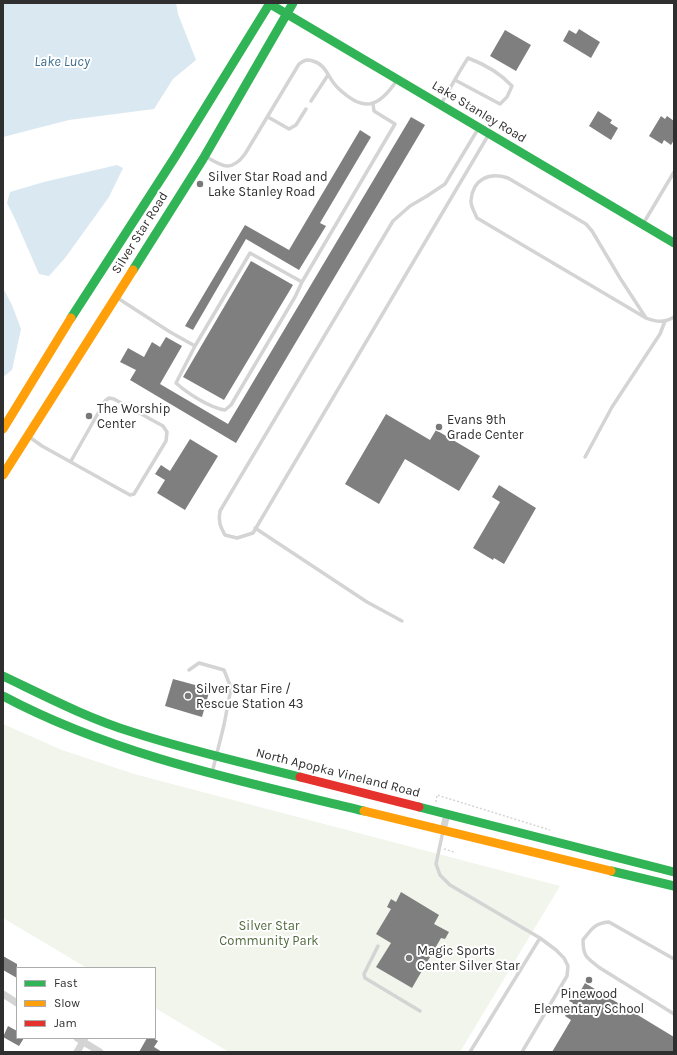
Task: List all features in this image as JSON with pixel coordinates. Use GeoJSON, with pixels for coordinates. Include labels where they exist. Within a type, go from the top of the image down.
{"type":"FeatureCollection","features":[{"type":"Feature","properties":{"kind":"main road","name":"Silver Star Road"},"geometry":{"type":"LineString","coordinates":[[3,429],[46,358],[175,157],[270,3]]}},
{"type":"Feature","properties":{"kind":"main road","name":"Lake Stanley Road"},"geometry":{"type":"LineString","coordinates":[[270,3],[674,243]]}},
{"type":"Feature","properties":{"kind":"main road","name":"Silver Star Road"},"geometry":{"type":"LineString","coordinates":[[3,475],[204,156],[293,3]]}},
{"type":"Feature","properties":{"kind":"main road","name":"North Apopka Vineland Road"},"geometry":{"type":"LineString","coordinates":[[3,676],[63,705],[131,732],[216,756],[674,872]]}},
{"type":"Feature","properties":{"kind":"main road"},"geometry":{"type":"LineString","coordinates":[[3,696],[24,708],[75,731],[143,755],[212,774],[674,886]]}},
{"type":"Feature","properties":{"kind":"street"},"geometry":{"type":"LineString","coordinates":[[443,830],[447,814]]}},
{"type":"Feature","properties":{"kind":"street"},"geometry":{"type":"LineString","coordinates":[[3,994],[16,1002]]}},
{"type":"Feature","properties":{"kind":"street"},"geometry":{"type":"LineString","coordinates":[[77,1052],[82,1039],[100,1052]]}},
{"type":"Feature","properties":{"kind":"lane"},"geometry":{"type":"LineString","coordinates":[[441,105],[455,80],[468,58],[479,62],[504,77],[512,86],[507,97],[500,104],[455,80]]}},
{"type":"Feature","properties":{"kind":"lane"},"geometry":{"type":"LineString","coordinates":[[204,156],[221,166],[232,166],[239,162],[268,117],[299,64],[304,60],[319,63],[323,66],[337,87],[355,100],[364,104],[373,104],[387,94],[397,79]]}},
{"type":"Feature","properties":{"kind":"lane"},"geometry":{"type":"LineString","coordinates":[[311,101],[328,75]]}},
{"type":"Feature","properties":{"kind":"lane"},"geometry":{"type":"LineString","coordinates":[[302,282],[250,253],[195,346],[176,383],[181,388],[216,408],[225,410],[231,405],[395,124],[374,111],[373,104]]}},
{"type":"Feature","properties":{"kind":"lane"},"geometry":{"type":"LineString","coordinates":[[268,117],[289,129],[296,125],[306,109]]}},
{"type":"Feature","properties":{"kind":"lane"},"geometry":{"type":"LineString","coordinates":[[479,128],[445,184],[410,206],[393,221],[220,511],[220,527],[225,535],[237,538],[253,533],[489,134]]}},
{"type":"Feature","properties":{"kind":"lane"},"geometry":{"type":"LineString","coordinates":[[643,225],[674,172]]}},
{"type":"Feature","properties":{"kind":"lane"},"geometry":{"type":"LineString","coordinates":[[646,318],[592,231],[586,224],[508,178],[498,175],[486,177],[475,185],[470,201],[476,218],[646,318],[656,322],[668,321],[674,317]]}},
{"type":"Feature","properties":{"kind":"lane"},"geometry":{"type":"LineString","coordinates":[[115,296],[170,332],[195,346]]}},
{"type":"Feature","properties":{"kind":"lane"},"geometry":{"type":"LineString","coordinates":[[585,457],[612,407],[660,334],[664,321]]}},
{"type":"Feature","properties":{"kind":"lane"},"geometry":{"type":"LineString","coordinates":[[27,436],[42,446],[130,495],[134,494],[166,441],[167,432],[163,426],[114,399],[109,398],[105,401],[71,461]]}},
{"type":"Feature","properties":{"kind":"lane"},"geometry":{"type":"LineString","coordinates":[[255,528],[367,602],[402,621]]}},
{"type":"Feature","properties":{"kind":"lane"},"geometry":{"type":"LineString","coordinates":[[189,670],[199,663],[224,670],[231,688],[212,774]]}},
{"type":"Feature","properties":{"kind":"lane"},"geometry":{"type":"LineString","coordinates":[[443,830],[436,864],[440,875],[450,884],[540,938],[556,950],[564,958],[568,966],[567,976],[522,1052]]}},
{"type":"Feature","properties":{"kind":"lane"},"geometry":{"type":"LineString","coordinates":[[674,959],[609,922],[599,923],[583,940],[583,951],[588,960],[674,1014]]}},
{"type":"Feature","properties":{"kind":"lane"},"geometry":{"type":"LineString","coordinates":[[470,1052],[540,938]]}},
{"type":"Feature","properties":{"kind":"lane"},"geometry":{"type":"LineString","coordinates":[[378,946],[364,974],[365,978],[420,1011]]}},
{"type":"Feature","properties":{"kind":"path"},"geometry":{"type":"LineString","coordinates":[[435,805],[437,795],[554,832]]}},
{"type":"Feature","properties":{"kind":"green space","name":"Silver Star Community Park"},"geometry":{"type":"Polygon","coordinates":[[[3,724],[62,750],[134,774],[560,886],[460,1052],[229,1052],[156,1009],[156,967],[85,967],[3,918],[3,724]]]}},
{"type":"Feature","properties":{"kind":"water","name":"Lake Lucy"},"geometry":{"type":"Polygon","coordinates":[[[3,3],[176,3],[178,14],[196,60],[173,79],[154,109],[69,120],[3,137],[3,3]]]}},
{"type":"Feature","properties":{"kind":"water"},"geometry":{"type":"Polygon","coordinates":[[[117,165],[123,168],[109,197],[65,258],[49,276],[39,274],[7,203],[10,192],[44,182],[117,165]]]}},
{"type":"Feature","properties":{"kind":"water"},"geometry":{"type":"Polygon","coordinates":[[[3,288],[12,305],[21,329],[12,370],[3,377],[3,288]]]}},
{"type":"Feature","properties":{"kind":"building"},"geometry":{"type":"Polygon","coordinates":[[[579,29],[600,42],[591,58],[563,41],[569,30],[576,34],[579,29]]]}},
{"type":"Feature","properties":{"kind":"building"},"geometry":{"type":"Polygon","coordinates":[[[505,30],[531,45],[516,71],[490,56],[505,30]]]}},
{"type":"Feature","properties":{"kind":"building"},"geometry":{"type":"Polygon","coordinates":[[[598,111],[612,120],[610,123],[618,128],[611,140],[589,126],[598,111]]]}},
{"type":"Feature","properties":{"kind":"building"},"geometry":{"type":"Polygon","coordinates":[[[661,116],[665,119],[667,116],[674,121],[674,140],[671,145],[664,140],[662,144],[649,136],[661,116]]]}},
{"type":"Feature","properties":{"kind":"building"},"geometry":{"type":"Polygon","coordinates":[[[411,117],[425,125],[236,443],[130,380],[136,370],[120,362],[128,348],[144,357],[152,342],[160,347],[166,337],[182,346],[160,384],[228,424],[411,117]]]}},
{"type":"Feature","properties":{"kind":"building"},"geometry":{"type":"Polygon","coordinates":[[[360,130],[371,137],[320,223],[326,226],[299,270],[246,239],[193,330],[185,326],[245,225],[289,250],[360,130]]]}},
{"type":"Feature","properties":{"kind":"building"},"geometry":{"type":"Polygon","coordinates":[[[251,261],[293,285],[224,400],[183,377],[251,261]]]}},
{"type":"Feature","properties":{"kind":"building"},"geometry":{"type":"Polygon","coordinates":[[[386,414],[430,440],[436,430],[480,456],[459,491],[405,459],[379,504],[345,484],[386,414]]]}},
{"type":"Feature","properties":{"kind":"building"},"geometry":{"type":"Polygon","coordinates":[[[190,439],[218,456],[185,510],[157,493],[165,480],[155,474],[161,465],[170,471],[190,439]]]}},
{"type":"Feature","properties":{"kind":"building"},"geometry":{"type":"Polygon","coordinates":[[[499,485],[536,508],[504,564],[494,558],[493,560],[473,548],[500,502],[492,497],[499,485]]]}},
{"type":"Feature","properties":{"kind":"building"},"geometry":{"type":"Polygon","coordinates":[[[173,679],[210,689],[202,717],[165,706],[173,679]]]}},
{"type":"Feature","properties":{"kind":"building"},"geometry":{"type":"Polygon","coordinates":[[[401,892],[439,915],[434,924],[449,932],[445,939],[441,938],[412,988],[376,967],[391,943],[376,934],[391,909],[387,907],[391,899],[396,902],[401,892]]]}},
{"type":"Feature","properties":{"kind":"building"},"geometry":{"type":"Polygon","coordinates":[[[3,956],[17,964],[16,977],[3,970],[3,956]]]}},
{"type":"Feature","properties":{"kind":"building"},"geometry":{"type":"Polygon","coordinates":[[[585,983],[674,1037],[674,1052],[552,1052],[571,1020],[565,1016],[573,1003],[569,1001],[573,995],[577,997],[585,983]]]}},
{"type":"Feature","properties":{"kind":"building"},"geometry":{"type":"Polygon","coordinates":[[[8,1026],[16,1030],[16,1039],[23,1039],[19,1046],[3,1037],[8,1026]]]}},
{"type":"Feature","properties":{"kind":"building"},"geometry":{"type":"Polygon","coordinates":[[[146,1039],[155,1039],[158,1041],[154,1047],[162,1052],[139,1052],[146,1039]]]}},
{"type":"Feature","properties":{"kind":"traffic: fast"},"geometry":{"type":"LineString","coordinates":[[71,318],[175,157],[270,3]]}},
{"type":"Feature","properties":{"kind":"traffic: fast"},"geometry":{"type":"LineString","coordinates":[[133,270],[203,159],[293,3]]}},
{"type":"Feature","properties":{"kind":"traffic: fast"},"geometry":{"type":"LineString","coordinates":[[270,4],[674,243]]}},
{"type":"Feature","properties":{"kind":"traffic: fast"},"geometry":{"type":"LineString","coordinates":[[3,676],[99,720],[153,739],[300,777]]}},
{"type":"Feature","properties":{"kind":"traffic: fast"},"geometry":{"type":"LineString","coordinates":[[3,696],[46,717],[134,751],[180,765],[364,811]]}},
{"type":"Feature","properties":{"kind":"traffic: fast"},"geometry":{"type":"LineString","coordinates":[[419,807],[674,872]]}},
{"type":"Feature","properties":{"kind":"traffic: fast"},"geometry":{"type":"LineString","coordinates":[[611,871],[674,886]]}},
{"type":"Feature","properties":{"kind":"traffic: slow"},"geometry":{"type":"LineString","coordinates":[[3,475],[133,270]]}},
{"type":"Feature","properties":{"kind":"traffic: slow"},"geometry":{"type":"LineString","coordinates":[[3,429],[71,318]]}},
{"type":"Feature","properties":{"kind":"traffic: slow"},"geometry":{"type":"LineString","coordinates":[[364,811],[611,871]]}},
{"type":"Feature","properties":{"kind":"traffic: jam"},"geometry":{"type":"LineString","coordinates":[[300,777],[419,807]]}},
{"type":"Feature","properties":{"kind":"place","name":"Silver Star Road and Lake Stanley Road"},"geometry":{"type":"Point","coordinates":[200,184]}},
{"type":"Feature","properties":{"kind":"place","name":"The Worship Center"},"geometry":{"type":"Point","coordinates":[89,416]}},
{"type":"Feature","properties":{"kind":"place","name":"Evans 9th Grade Center"},"geometry":{"type":"Point","coordinates":[439,427]}},
{"type":"Feature","properties":{"kind":"place","name":"Silver Star Fire / Rescue Station 43"},"geometry":{"type":"Point","coordinates":[188,696]}},
{"type":"Feature","properties":{"kind":"place","name":"Magic Sports Center Silver Star"},"geometry":{"type":"Point","coordinates":[409,958]}},
{"type":"Feature","properties":{"kind":"place","name":"Pinewood Elementary School"},"geometry":{"type":"Point","coordinates":[589,980]}}]}
